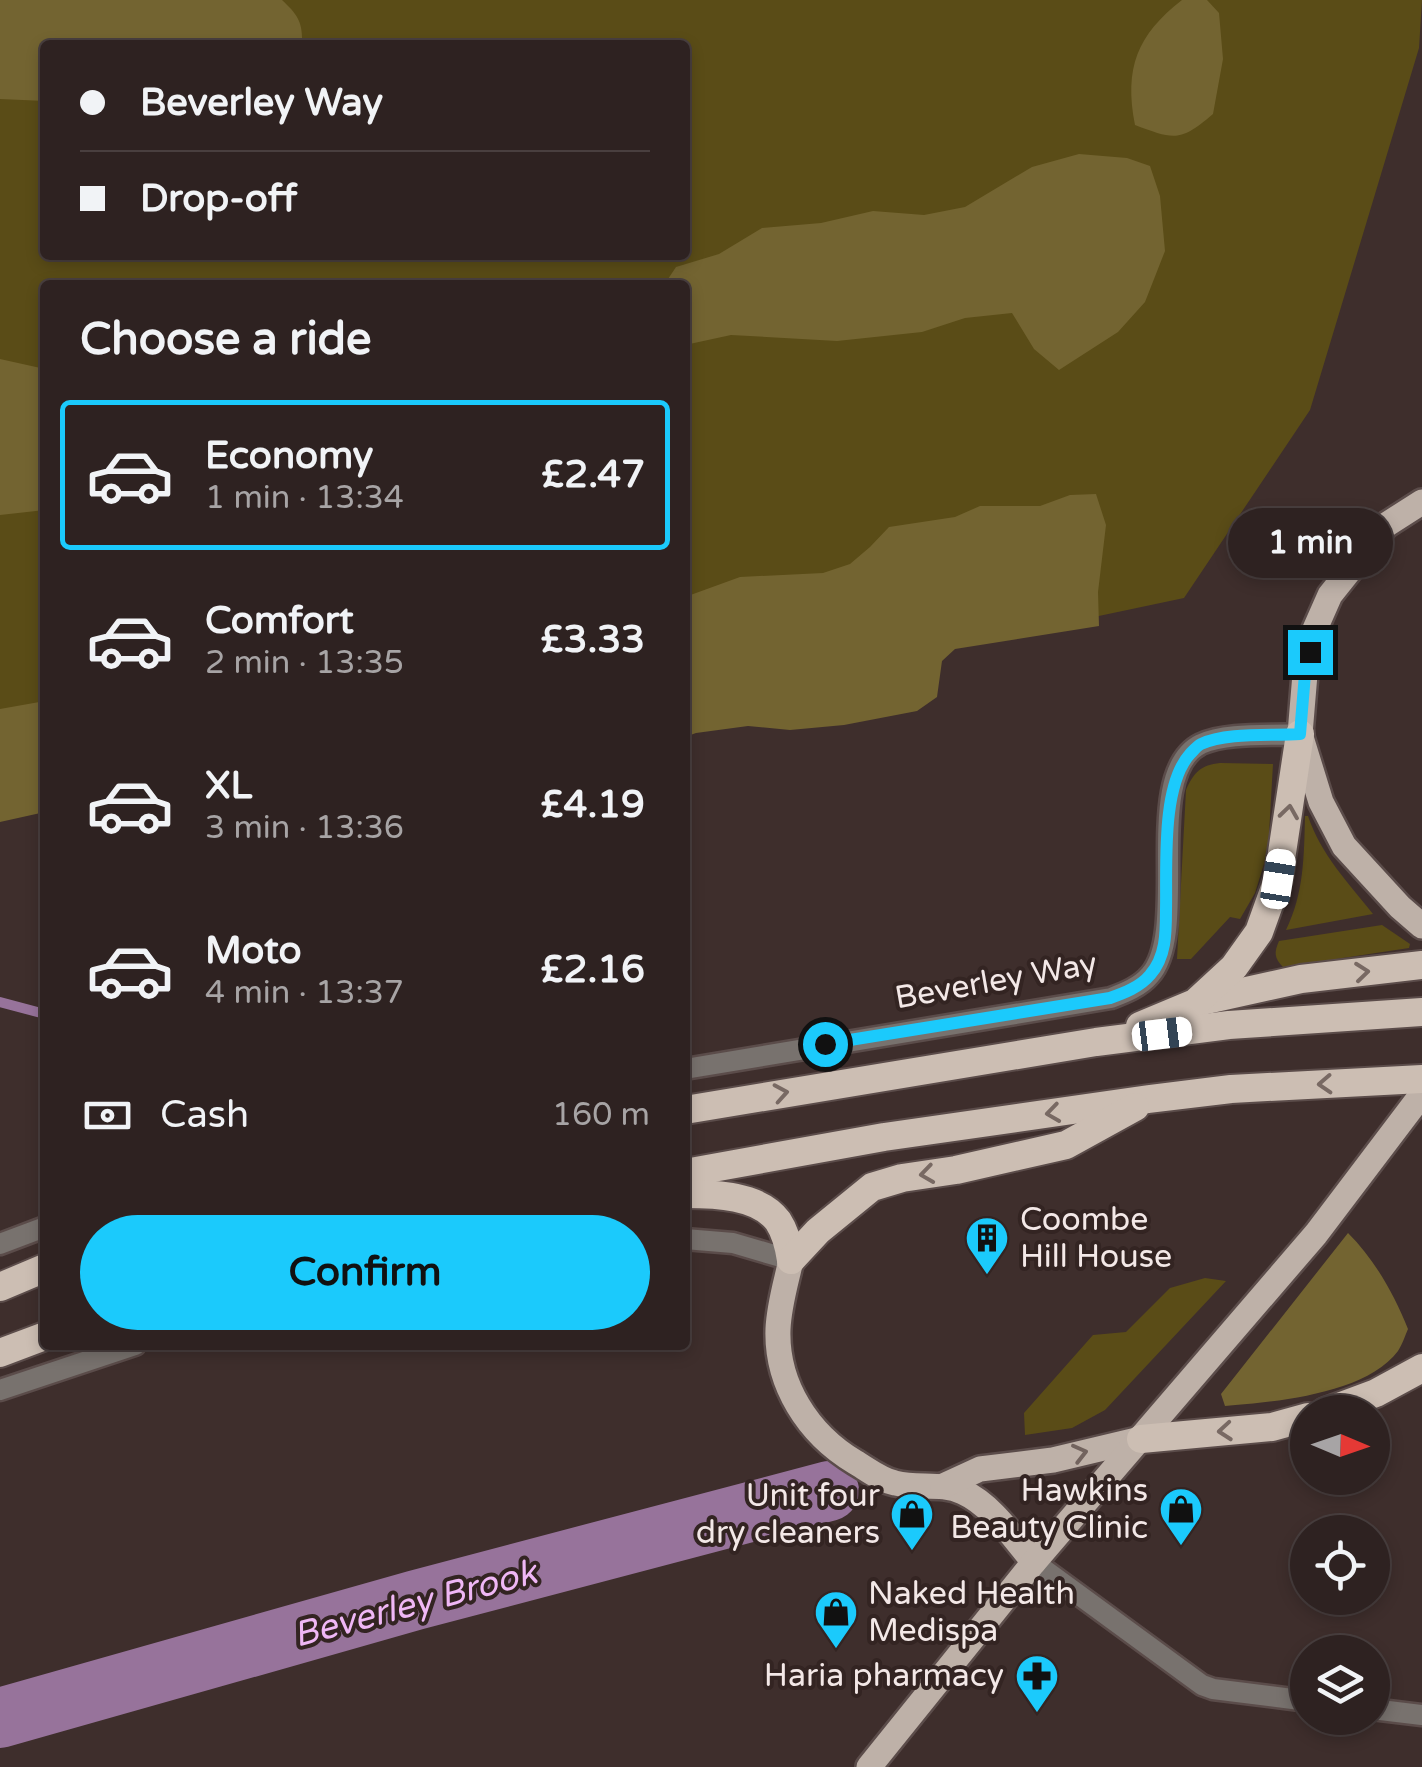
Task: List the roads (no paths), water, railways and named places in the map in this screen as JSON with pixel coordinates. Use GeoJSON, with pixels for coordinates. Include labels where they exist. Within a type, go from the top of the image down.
{"type":"FeatureCollection","features":[{"type":"Feature","properties":{"kind":"highway"},"geometry":{"type":"LineString","coordinates":[[1195,1003],[1234,966],[1259,932],[1278,879],[1300,734]]}},
{"type":"Feature","properties":{"kind":"highway"},"geometry":{"type":"LineString","coordinates":[[1096,1042],[1195,1003],[1301,979],[1422,965]]}},
{"type":"Feature","properties":{"kind":"highway"},"geometry":{"type":"LineString","coordinates":[[690,1109],[1096,1042],[1229,1025],[1422,1012]]}},
{"type":"Feature","properties":{"kind":"highway"},"geometry":{"type":"LineString","coordinates":[[690,1172],[1149,1098],[1231,1089],[1422,1079]]}},
{"type":"Feature","properties":{"kind":"highway"},"geometry":{"type":"LineString","coordinates":[[791,1260],[818,1230],[872,1188],[902,1178],[1066,1145],[1149,1098]]}},
{"type":"Feature","properties":{"kind":"highway"},"geometry":{"type":"LineString","coordinates":[[690,1194],[729,1197],[768,1211],[788,1240],[791,1260]]}},
{"type":"Feature","properties":{"kind":"highway"},"geometry":{"type":"LineString","coordinates":[[0,1287],[40,1270]]}},
{"type":"Feature","properties":{"kind":"highway"},"geometry":{"type":"LineString","coordinates":[[0,1353],[40,1338]]}},
{"type":"Feature","properties":{"kind":"highway"},"geometry":{"type":"LineString","coordinates":[[1371,1395],[1422,1368]]}},
{"type":"Feature","properties":{"kind":"highway"},"geometry":{"type":"LineString","coordinates":[[1141,1439],[1290,1422]]}},
{"type":"Feature","properties":{"kind":"main road"},"geometry":{"type":"LineString","coordinates":[[1422,502],[1386,524],[1330,595],[1315,629],[1305,674],[1300,734],[1320,802],[1344,846],[1422,926]]}},
{"type":"Feature","properties":{"kind":"main road"},"geometry":{"type":"LineString","coordinates":[[870,1767],[1034,1562],[1316,1234],[1422,1094]]}},
{"type":"Feature","properties":{"kind":"main road"},"geometry":{"type":"LineString","coordinates":[[791,1260],[778,1329],[780,1359],[788,1388],[802,1413],[834,1450],[873,1473],[894,1483],[943,1486],[966,1493],[1034,1562]]}},
{"type":"Feature","properties":{"kind":"main road"},"geometry":{"type":"LineString","coordinates":[[943,1486],[980,1469],[1053,1460],[1141,1439]]}},
{"type":"Feature","properties":{"kind":"street","name":"Beverley Way"},"geometry":{"type":"LineString","coordinates":[[690,1068],[1092,1002],[1126,993],[1150,975],[1161,958],[1166,936],[1169,817],[1174,784],[1185,760],[1199,744],[1228,737],[1300,734]]}},
{"type":"Feature","properties":{"kind":"street"},"geometry":{"type":"LineString","coordinates":[[0,1244],[40,1230]]}},
{"type":"Feature","properties":{"kind":"street"},"geometry":{"type":"LineString","coordinates":[[690,1239],[733,1243],[791,1260]]}},
{"type":"Feature","properties":{"kind":"street"},"geometry":{"type":"LineString","coordinates":[[0,1390],[120,1350]]}},
{"type":"Feature","properties":{"kind":"street"},"geometry":{"type":"LineString","coordinates":[[1034,1562],[1202,1686],[1290,1699]]}},
{"type":"Feature","properties":{"kind":"street"},"geometry":{"type":"LineString","coordinates":[[1390,1712],[1422,1716]]}},
{"type":"Feature","properties":{"kind":"waterway"},"geometry":{"type":"LineString","coordinates":[[0,1002],[40,1013]]}},
{"type":"Feature","properties":{"kind":"waterway","name":"Beverley Brook"},"geometry":{"type":"LineString","coordinates":[[0,1718],[416,1600],[829,1491]]}},
{"type":"Feature","properties":{"kind":"place","name":"Coombe Hill House"},"geometry":{"type":"Point","coordinates":[987,1276]}},
{"type":"Feature","properties":{"kind":"place","name":"Hawkins Beauty Clinic"},"geometry":{"type":"Point","coordinates":[1181,1547]}},
{"type":"Feature","properties":{"kind":"place","name":"Unit four dry cleaners"},"geometry":{"type":"Point","coordinates":[912,1552]}},
{"type":"Feature","properties":{"kind":"place","name":"Naked Health Medispa"},"geometry":{"type":"Point","coordinates":[836,1650]}},
{"type":"Feature","properties":{"kind":"place","name":"Haria pharmacy"},"geometry":{"type":"Point","coordinates":[1037,1714]}}]}
